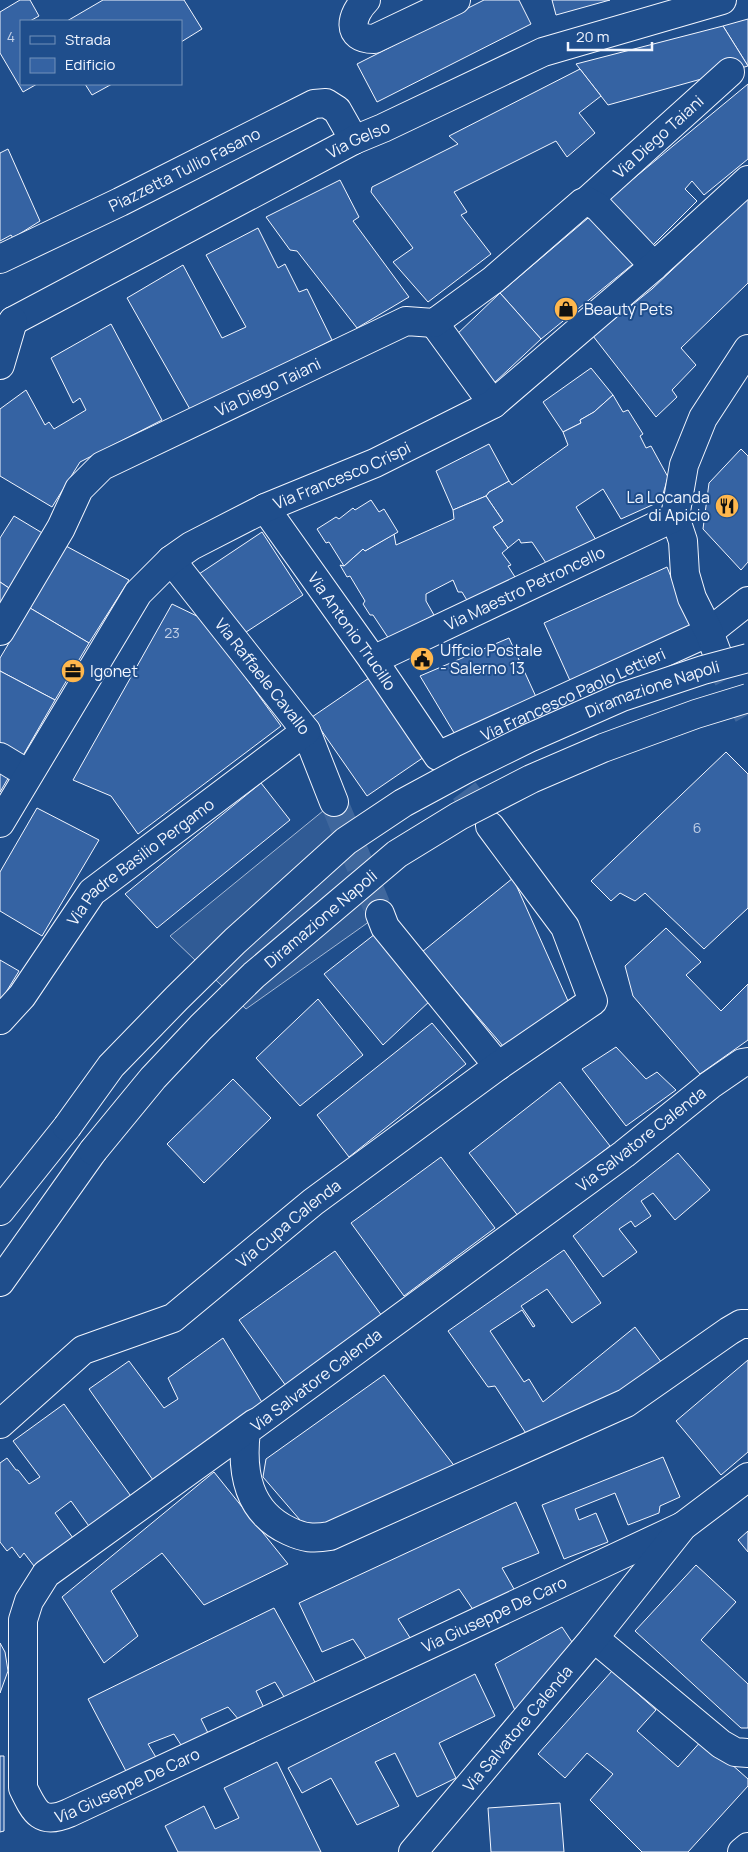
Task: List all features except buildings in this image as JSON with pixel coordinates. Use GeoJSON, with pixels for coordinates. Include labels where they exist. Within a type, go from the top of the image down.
{"type":"FeatureCollection","features":[{"type":"Feature","properties":{"kind":"main road"},"geometry":{"type":"LineString","coordinates":[[366,0],[359,8],[354,27],[356,34],[363,39],[374,39],[456,0]]}},
{"type":"Feature","properties":{"kind":"main road","name":"Via Gelso"},"geometry":{"type":"LineString","coordinates":[[6,320],[354,140],[392,124],[543,52],[659,8],[722,0]]}},
{"type":"Feature","properties":{"kind":"main road","name":"Via Diego Taiani"},"geometry":{"type":"LineString","coordinates":[[0,631],[61,528],[79,488],[102,466],[406,320],[434,323],[493,280],[582,203],[587,201],[730,72]]}},
{"type":"Feature","properties":{"kind":"main road","name":"Piazzetta Tullio Fasano"},"geometry":{"type":"LineString","coordinates":[[0,259],[120,202],[314,104],[326,104],[337,110],[354,140]]}},
{"type":"Feature","properties":{"kind":"main road","name":"Via Francesco Crispi"},"geometry":{"type":"LineString","coordinates":[[0,823],[138,592],[171,560],[191,546],[265,508],[375,463],[493,404],[654,266],[748,180]]}},
{"type":"Feature","properties":{"kind":"main road"},"geometry":{"type":"LineString","coordinates":[[587,201],[598,207],[654,266]]}},
{"type":"Feature","properties":{"kind":"main road"},"geometry":{"type":"LineString","coordinates":[[0,365],[6,320]]}},
{"type":"Feature","properties":{"kind":"main road"},"geometry":{"type":"LineString","coordinates":[[434,323],[493,404]]}},
{"type":"Feature","properties":{"kind":"main road"},"geometry":{"type":"LineString","coordinates":[[713,643],[692,598],[685,574],[683,541],[675,517],[684,464],[703,418],[748,349]]}},
{"type":"Feature","properties":{"kind":"main road","name":"Via Antonio Trucillo"},"geometry":{"type":"LineString","coordinates":[[265,508],[373,660],[438,756]]}},
{"type":"Feature","properties":{"kind":"main road","name":"Via Maestro Petroncello"},"geometry":{"type":"LineString","coordinates":[[373,660],[675,517]]}},
{"type":"Feature","properties":{"kind":"main road","name":"Via Raffaele Cavallo"},"geometry":{"type":"LineString","coordinates":[[171,560],[306,731],[334,802]]}},
{"type":"Feature","properties":{"kind":"main road","name":"Via Francesco Paolo Lettieri"},"geometry":{"type":"LineString","coordinates":[[438,756],[713,643],[748,601]]}},
{"type":"Feature","properties":{"kind":"main road","name":"Diramazione Napoli"},"geometry":{"type":"LineString","coordinates":[[0,1211],[67,1127],[111,1066],[235,941],[346,841],[403,803],[529,738],[622,697],[704,670],[748,658]]}},
{"type":"Feature","properties":{"kind":"main road","name":"Diramazione Napoli"},"geometry":{"type":"LineString","coordinates":[[0,1282],[93,1151],[153,1078],[254,975],[397,854],[459,816],[531,779],[603,748],[696,714],[748,698]]}},
{"type":"Feature","properties":{"kind":"main road","name":"Via Padre Basilio Pergamo"},"geometry":{"type":"LineString","coordinates":[[0,1020],[22,996],[92,892],[306,731]]}},
{"type":"Feature","properties":{"kind":"main road"},"geometry":{"type":"LineString","coordinates":[[0,757],[28,774]]}},
{"type":"Feature","properties":{"kind":"main road","name":"Via Cupa Calenda"},"geometry":{"type":"LineString","coordinates":[[0,1424],[83,1350],[173,1318],[314,1202],[498,1066],[574,1012],[593,1001],[565,927],[490,826]]}},
{"type":"Feature","properties":{"kind":"main road"},"geometry":{"type":"LineString","coordinates":[[380,914],[385,927],[498,1066]]}},
{"type":"Feature","properties":{"kind":"main road","name":"Via Salvatore Calenda"},"geometry":{"type":"LineString","coordinates":[[748,1062],[742,1063],[710,1085],[624,1154],[246,1431],[244,1446],[246,1474],[255,1500],[265,1515],[280,1526],[296,1534],[314,1539],[330,1536],[626,1403],[729,1331],[741,1324],[748,1324]]}},
{"type":"Feature","properties":{"kind":"main road","name":"Via Giuseppe De Caro"},"geometry":{"type":"LineString","coordinates":[[263,1418],[46,1574],[29,1601],[23,1620],[23,1788],[33,1810],[46,1818],[57,1818],[683,1526]]}},
{"type":"Feature","properties":{"kind":"main road","name":"Via Salvatore Calenda"},"geometry":{"type":"LineString","coordinates":[[413,1852],[594,1638],[683,1526],[748,1477]]}},
{"type":"Feature","properties":{"kind":"main road"},"geometry":{"type":"LineString","coordinates":[[594,1638],[721,1744],[735,1752],[748,1753]]}},
{"type":"Feature","properties":{"kind":"main road"},"geometry":{"type":"LineString","coordinates":[[742,1852],[748,1847]]}},
{"type":"Feature","properties":{"kind":"shaded area"},"geometry":{"type":"Polygon","coordinates":[[[334,802],[380,914],[246,1009],[170,936],[334,802]]]}},
{"type":"Feature","properties":{"kind":"tunnel"},"geometry":{"type":"LineString","coordinates":[[717,653],[723,670],[748,715]]}},
{"type":"Feature","properties":{"kind":"tunnel"},"geometry":{"type":"LineString","coordinates":[[439,757],[490,825]]}},
{"type":"Feature","properties":{"kind":"tunnel"},"geometry":{"type":"LineString","coordinates":[[334,802],[380,914]]}},
{"type":"Feature","properties":{"kind":"place","name":"Beauty Pets"},"geometry":{"type":"Point","coordinates":[566,309]}},
{"type":"Feature","properties":{"kind":"place","name":"La Locanda di Apicio"},"geometry":{"type":"Point","coordinates":[727,506]}},
{"type":"Feature","properties":{"kind":"place","name":"Uffcio Postale - Salerno 13"},"geometry":{"type":"Point","coordinates":[422,659]}},
{"type":"Feature","properties":{"kind":"place","name":"Igonet"},"geometry":{"type":"Point","coordinates":[73,671]}}]}
